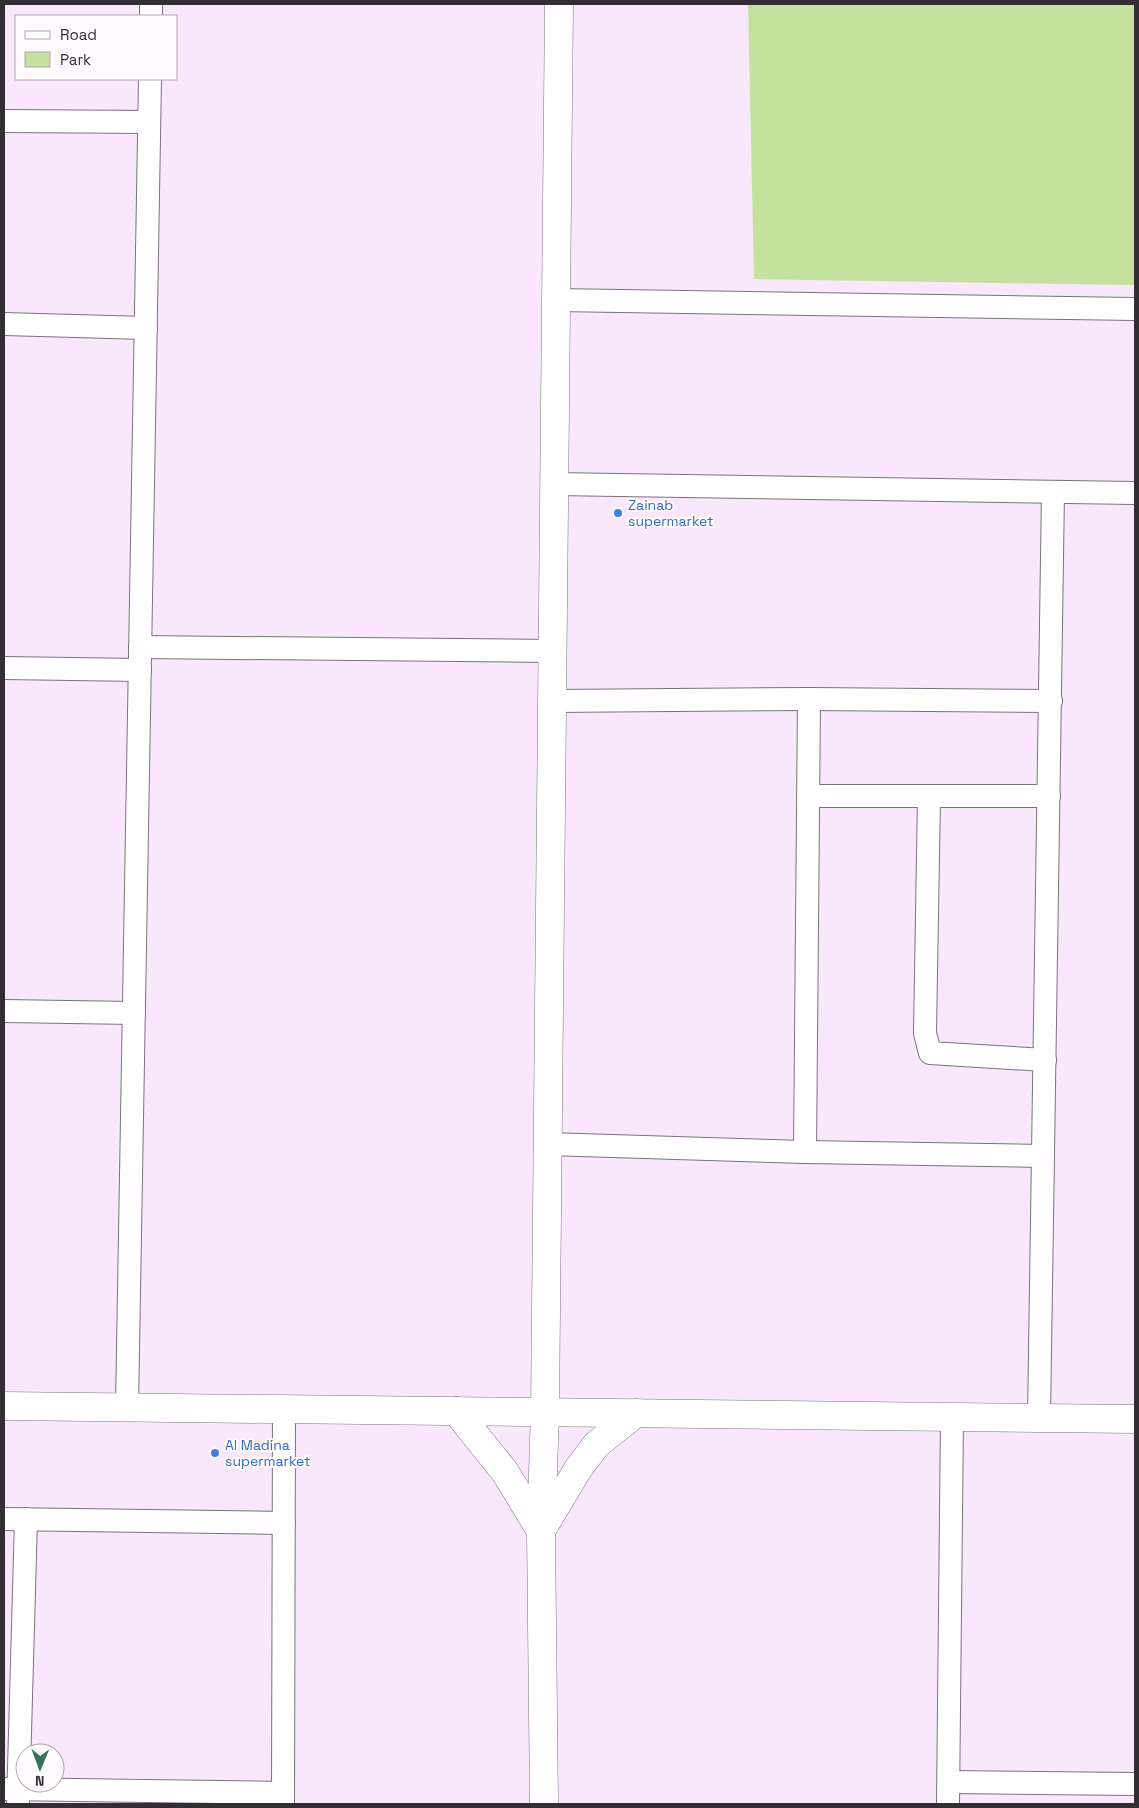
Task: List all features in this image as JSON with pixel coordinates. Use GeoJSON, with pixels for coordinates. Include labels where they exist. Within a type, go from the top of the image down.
{"type":"FeatureCollection","features":[{"type":"Feature","properties":{"kind":"street"},"geometry":{"type":"LineString","coordinates":[[544,1804],[541,1531],[545,1412],[548,1144],[558,4]]}},
{"type":"Feature","properties":{"kind":"street"},"geometry":{"type":"LineString","coordinates":[[127,1407],[150,80]]}},
{"type":"Feature","properties":{"kind":"street"},"geometry":{"type":"LineString","coordinates":[[4,122],[149,122]]}},
{"type":"Feature","properties":{"kind":"street"},"geometry":{"type":"LineString","coordinates":[[556,300],[1135,310]]}},
{"type":"Feature","properties":{"kind":"street"},"geometry":{"type":"LineString","coordinates":[[4,324],[146,328]]}},
{"type":"Feature","properties":{"kind":"street"},"geometry":{"type":"LineString","coordinates":[[554,484],[1135,493]]}},
{"type":"Feature","properties":{"kind":"street"},"geometry":{"type":"LineString","coordinates":[[1039,1418],[1053,492]]}},
{"type":"Feature","properties":{"kind":"street"},"geometry":{"type":"LineString","coordinates":[[140,648],[552,651]]}},
{"type":"Feature","properties":{"kind":"street"},"geometry":{"type":"LineString","coordinates":[[4,668],[140,670]]}},
{"type":"Feature","properties":{"kind":"street"},"geometry":{"type":"LineString","coordinates":[[552,701],[809,699],[1051,701]]}},
{"type":"Feature","properties":{"kind":"street"},"geometry":{"type":"LineString","coordinates":[[805,1152],[809,699]]}},
{"type":"Feature","properties":{"kind":"street"},"geometry":{"type":"LineString","coordinates":[[808,796],[1049,796]]}},
{"type":"Feature","properties":{"kind":"street"},"geometry":{"type":"LineString","coordinates":[[930,796],[925,1033],[930,1053],[1045,1060]]}},
{"type":"Feature","properties":{"kind":"street"},"geometry":{"type":"LineString","coordinates":[[4,1011],[134,1013]]}},
{"type":"Feature","properties":{"kind":"street"},"geometry":{"type":"LineString","coordinates":[[548,1144],[805,1152],[1043,1156]]}},
{"type":"Feature","properties":{"kind":"street"},"geometry":{"type":"LineString","coordinates":[[4,1406],[1135,1419]]}},
{"type":"Feature","properties":{"kind":"street"},"geometry":{"type":"LineString","coordinates":[[284,1409],[284,1523],[283,1799],[13,1794],[15,1519],[284,1523]]}},
{"type":"Feature","properties":{"kind":"street"},"geometry":{"type":"LineString","coordinates":[[456,1411],[505,1472],[541,1531]]}},
{"type":"Feature","properties":{"kind":"street"},"geometry":{"type":"LineString","coordinates":[[541,1531],[578,1469],[596,1445],[636,1413]]}},
{"type":"Feature","properties":{"kind":"street"},"geometry":{"type":"LineString","coordinates":[[948,1804],[952,1417]]}},
{"type":"Feature","properties":{"kind":"street"},"geometry":{"type":"LineString","coordinates":[[949,1782],[1135,1784]]}},
{"type":"Feature","properties":{"kind":"green space"},"geometry":{"type":"Polygon","coordinates":[[[748,4],[1135,4],[1135,285],[754,279],[748,4]]]}},
{"type":"Feature","properties":{"kind":"place","name":"Zainab supermarket"},"geometry":{"type":"Point","coordinates":[618,513]}},
{"type":"Feature","properties":{"kind":"place","name":"Al Madina supermarket"},"geometry":{"type":"Point","coordinates":[215,1453]}}]}
